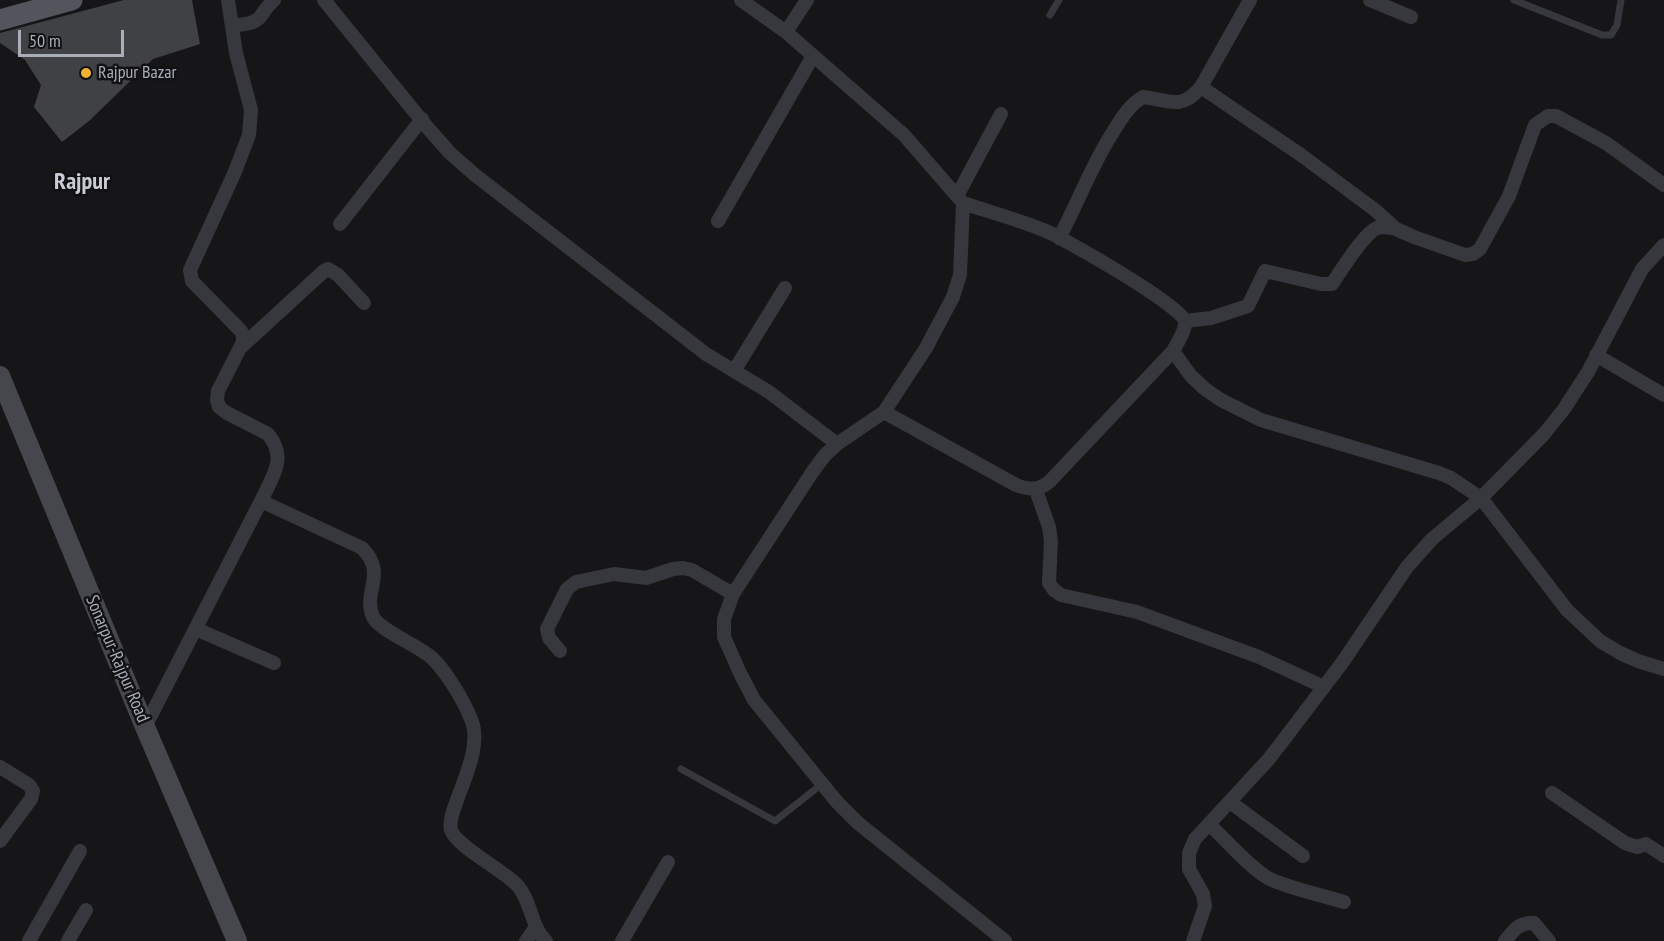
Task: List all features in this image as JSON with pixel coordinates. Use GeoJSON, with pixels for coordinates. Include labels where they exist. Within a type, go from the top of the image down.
{"type":"FeatureCollection","features":[{"type":"Feature","properties":{"kind":"main road"},"geometry":{"type":"LineString","coordinates":[[0,20],[72,0]]}},
{"type":"Feature","properties":{"kind":"main road","name":"Sonarpur-Rajpur Road"},"geometry":{"type":"LineString","coordinates":[[0,376],[237,941]]}},
{"type":"Feature","properties":{"kind":"street"},"geometry":{"type":"LineString","coordinates":[[146,727],[261,501],[276,468],[279,453],[268,434],[219,407],[218,391],[239,350],[242,331],[192,281],[190,276],[190,270],[234,174],[249,135],[251,110],[236,53],[228,0]]}},
{"type":"Feature","properties":{"kind":"street"},"geometry":{"type":"LineString","coordinates":[[232,26],[251,23],[259,19],[266,7],[274,0]]}},
{"type":"Feature","properties":{"kind":"street"},"geometry":{"type":"LineString","coordinates":[[324,0],[450,153],[483,182],[706,354],[769,392],[837,444]]}},
{"type":"Feature","properties":{"kind":"street"},"geometry":{"type":"LineString","coordinates":[[741,0],[786,32],[904,135],[960,199],[1059,237],[1172,307],[1185,321],[1173,351],[1051,480],[1036,490],[1016,485],[884,412]]}},
{"type":"Feature","properties":{"kind":"street"},"geometry":{"type":"LineString","coordinates":[[786,32],[807,0]]}},
{"type":"Feature","properties":{"kind":"street"},"geometry":{"type":"LineString","coordinates":[[1059,237],[1070,219],[1098,155],[1125,113],[1135,101],[1143,97],[1179,103],[1188,101],[1201,87],[1250,0]]}},
{"type":"Feature","properties":{"kind":"street"},"geometry":{"type":"LineString","coordinates":[[1370,0],[1411,17]]}},
{"type":"Feature","properties":{"kind":"street"},"geometry":{"type":"LineString","coordinates":[[718,221],[813,56]]}},
{"type":"Feature","properties":{"kind":"street"},"geometry":{"type":"LineString","coordinates":[[1201,87],[1300,155],[1375,210],[1396,229]]}},
{"type":"Feature","properties":{"kind":"street"},"geometry":{"type":"LineString","coordinates":[[1001,114],[960,199],[960,275],[953,297],[926,348],[884,412],[837,444],[813,471],[732,594],[724,619],[724,637],[754,700],[822,784],[858,823],[1005,941]]}},
{"type":"Feature","properties":{"kind":"street"},"geometry":{"type":"LineString","coordinates":[[1185,321],[1211,318],[1248,306],[1266,271],[1320,284],[1332,284],[1366,236],[1384,227],[1396,229],[1465,255],[1473,254],[1480,249],[1509,196],[1532,131],[1541,120],[1548,116],[1556,116],[1606,142],[1664,185]]}},
{"type":"Feature","properties":{"kind":"street"},"geometry":{"type":"LineString","coordinates":[[340,224],[422,119]]}},
{"type":"Feature","properties":{"kind":"street"},"geometry":{"type":"LineString","coordinates":[[1193,941],[1205,906],[1203,894],[1189,869],[1189,853],[1195,840],[1268,760],[1324,687],[1407,567],[1432,539],[1480,498],[1544,434],[1575,392],[1642,269],[1664,245]]}},
{"type":"Feature","properties":{"kind":"street"},"geometry":{"type":"LineString","coordinates":[[239,350],[328,269],[338,275],[364,303]]}},
{"type":"Feature","properties":{"kind":"street"},"geometry":{"type":"LineString","coordinates":[[734,370],[785,288]]}},
{"type":"Feature","properties":{"kind":"street"},"geometry":{"type":"LineString","coordinates":[[1173,351],[1191,376],[1205,389],[1221,400],[1261,420],[1451,478],[1480,498],[1567,610],[1600,641],[1638,661],[1664,669]]}},
{"type":"Feature","properties":{"kind":"street"},"geometry":{"type":"LineString","coordinates":[[1596,355],[1664,395]]}},
{"type":"Feature","properties":{"kind":"street"},"geometry":{"type":"LineString","coordinates":[[1036,490],[1049,527],[1051,541],[1049,583],[1061,595],[1137,612],[1259,657],[1324,687]]}},
{"type":"Feature","properties":{"kind":"street"},"geometry":{"type":"LineString","coordinates":[[261,501],[362,548],[370,556],[375,569],[370,606],[373,617],[379,625],[433,659],[455,689],[472,722],[474,748],[452,816],[451,830],[459,841],[518,886],[536,927],[546,941]]}},
{"type":"Feature","properties":{"kind":"street"},"geometry":{"type":"LineString","coordinates":[[560,651],[549,638],[547,629],[567,589],[576,582],[614,574],[646,578],[683,568],[692,570],[732,594]]}},
{"type":"Feature","properties":{"kind":"street"},"geometry":{"type":"LineString","coordinates":[[196,629],[274,663]]}},
{"type":"Feature","properties":{"kind":"street"},"geometry":{"type":"LineString","coordinates":[[0,767],[29,785],[33,791],[31,799],[0,841]]}},
{"type":"Feature","properties":{"kind":"street"},"geometry":{"type":"LineString","coordinates":[[1551,793],[1625,843],[1637,847],[1646,843],[1664,856]]}},
{"type":"Feature","properties":{"kind":"street"},"geometry":{"type":"LineString","coordinates":[[1230,802],[1303,856]]}},
{"type":"Feature","properties":{"kind":"street"},"geometry":{"type":"LineString","coordinates":[[1209,824],[1267,877],[1344,902]]}},
{"type":"Feature","properties":{"kind":"street"},"geometry":{"type":"LineString","coordinates":[[28,941],[80,851]]}},
{"type":"Feature","properties":{"kind":"street"},"geometry":{"type":"LineString","coordinates":[[622,941],[668,862]]}},
{"type":"Feature","properties":{"kind":"street"},"geometry":{"type":"LineString","coordinates":[[68,941],[86,910]]}},
{"type":"Feature","properties":{"kind":"street"},"geometry":{"type":"LineString","coordinates":[[1505,941],[1517,926],[1526,922],[1534,923],[1549,941]]}},
{"type":"Feature","properties":{"kind":"street"},"geometry":{"type":"LineString","coordinates":[[526,941],[536,927]]}},
{"type":"Feature","properties":{"kind":"lane"},"geometry":{"type":"LineString","coordinates":[[1050,15],[1059,0]]}},
{"type":"Feature","properties":{"kind":"lane"},"geometry":{"type":"LineString","coordinates":[[1514,0],[1602,35],[1611,35],[1617,25],[1621,0]]}},
{"type":"Feature","properties":{"kind":"lane"},"geometry":{"type":"LineString","coordinates":[[681,769],[775,821],[822,784]]}},
{"type":"Feature","properties":{"kind":"building","name":"Rajpur Bazar"},"geometry":{"type":"Polygon","coordinates":[[[124,0],[192,0],[200,44],[153,59],[89,121],[62,142],[34,107],[41,85],[25,60],[0,43],[0,33],[124,0]]]}},
{"type":"Feature","properties":{"kind":"place","name":"Rajpur Bazar"},"geometry":{"type":"Point","coordinates":[86,73]}},
{"type":"Feature","properties":{"kind":"district","name":"Rajpur"},"geometry":{"type":"Point","coordinates":[82,182]}}]}
